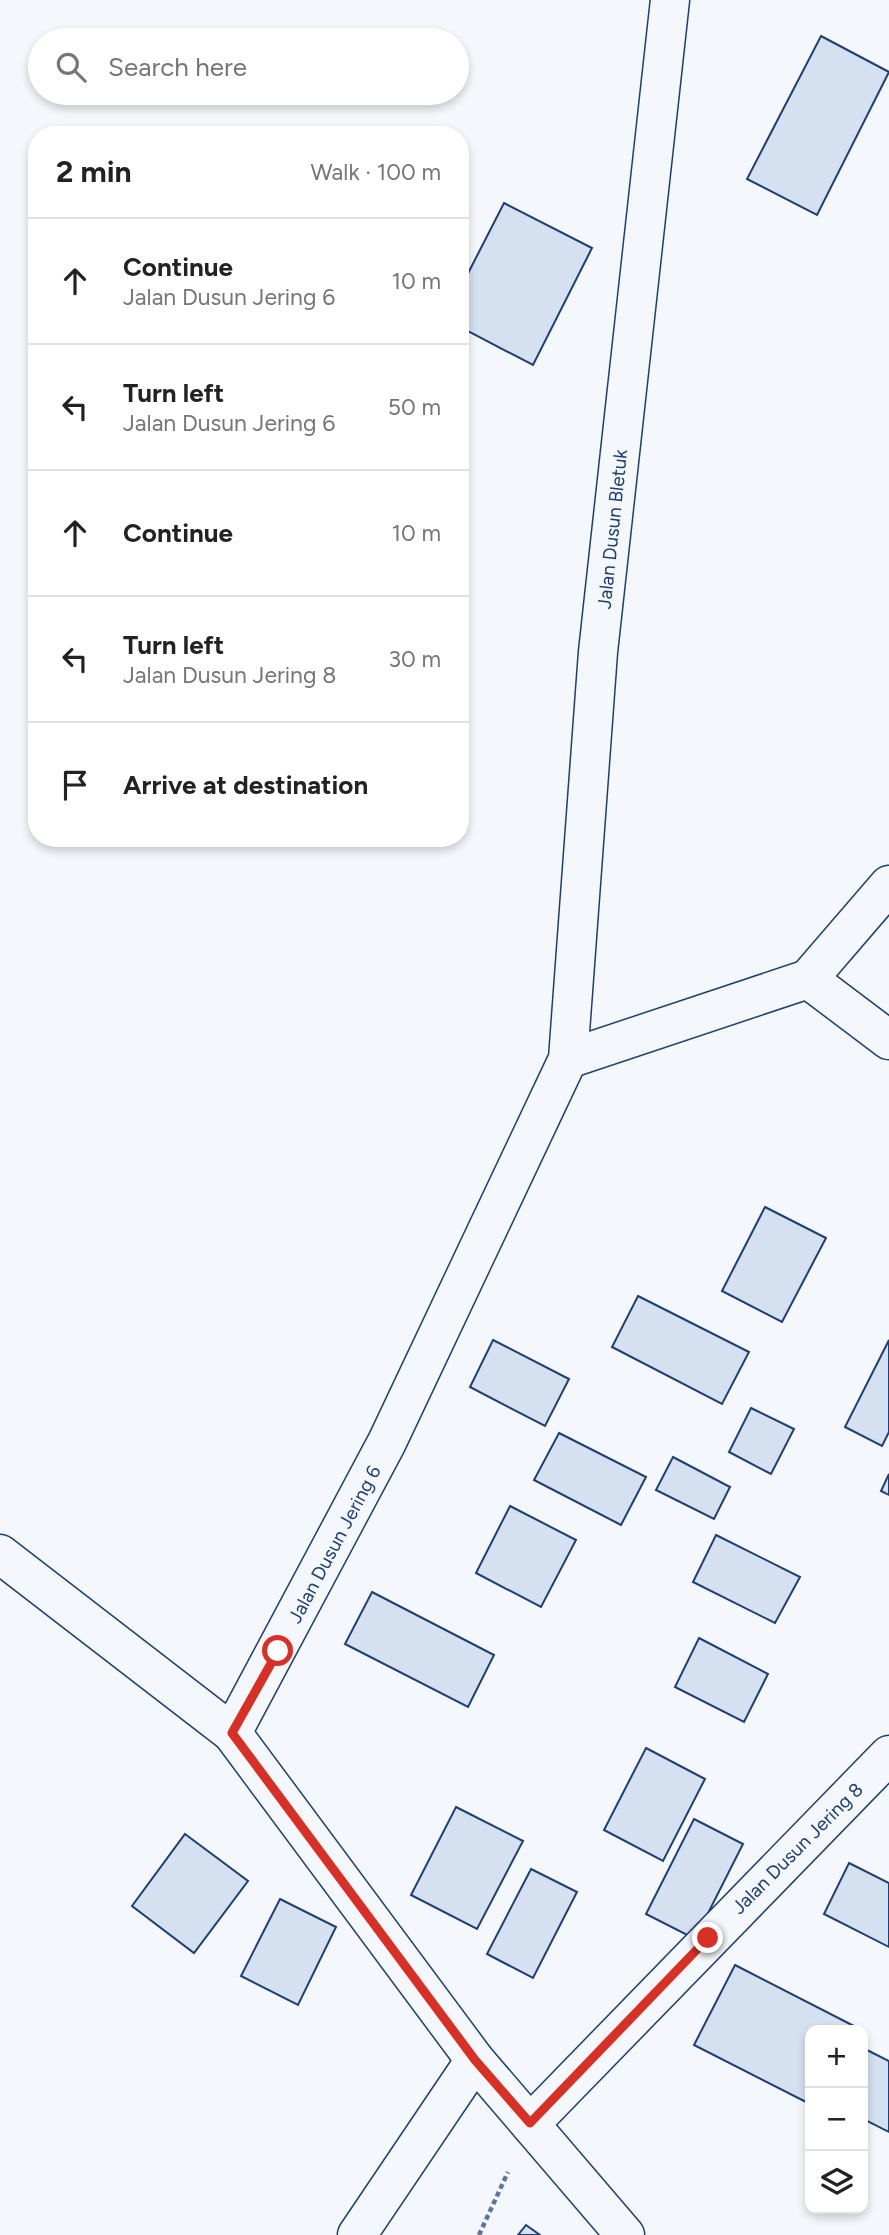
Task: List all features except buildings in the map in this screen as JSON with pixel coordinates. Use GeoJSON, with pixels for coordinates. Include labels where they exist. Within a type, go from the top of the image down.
{"type":"FeatureCollection","features":[{"type":"Feature","properties":{"kind":"street","name":"Jalan Dusun Bletuk"},"geometry":{"type":"LineString","coordinates":[[568,1059],[598,652],[670,0]]}},
{"type":"Feature","properties":{"kind":"street"},"geometry":{"type":"LineString","coordinates":[[568,1059],[808,979],[889,886]]}},
{"type":"Feature","properties":{"kind":"street"},"geometry":{"type":"LineString","coordinates":[[808,979],[889,1040]]}},
{"type":"Feature","properties":{"kind":"street","name":"Jalan Dusun Jering 6"},"geometry":{"type":"LineString","coordinates":[[232,1733],[387,1442],[568,1059]]}},
{"type":"Feature","properties":{"kind":"street"},"geometry":{"type":"LineString","coordinates":[[0,1553],[232,1733],[475,2060],[625,2235]]}},
{"type":"Feature","properties":{"kind":"street","name":"Jalan Dusun Jering 8"},"geometry":{"type":"LineString","coordinates":[[530,2123],[889,1755]]}},
{"type":"Feature","properties":{"kind":"street"},"geometry":{"type":"LineString","coordinates":[[357,2235],[475,2060]]}},
{"type":"Feature","properties":{"kind":"path"},"geometry":{"type":"LineString","coordinates":[[478,2235],[530,2123]]}},
{"type":"Feature","properties":{"kind":"route"},"geometry":{"type":"LineString","coordinates":[[278,1651],[232,1733],[475,2060],[530,2123],[708,1938]]}}]}
